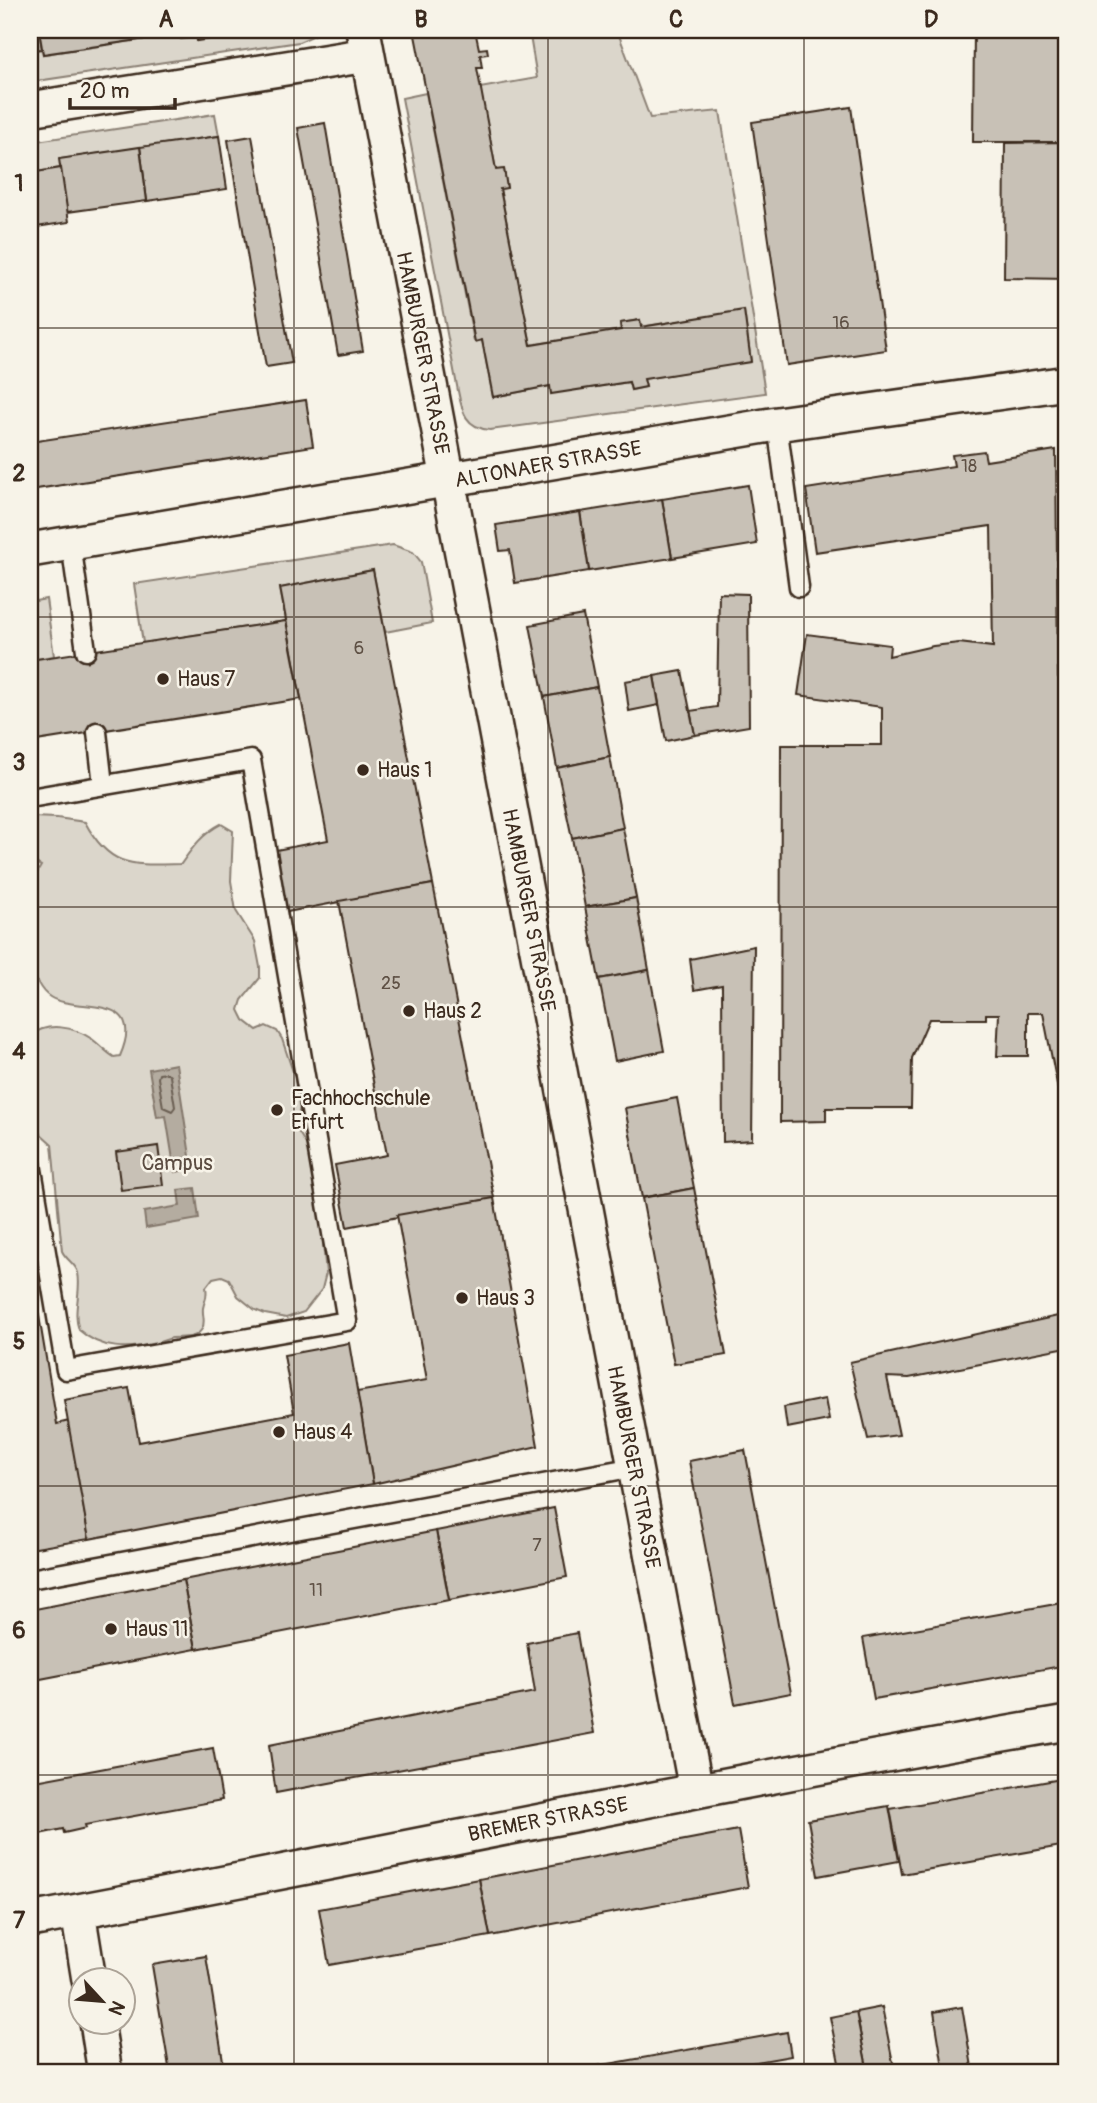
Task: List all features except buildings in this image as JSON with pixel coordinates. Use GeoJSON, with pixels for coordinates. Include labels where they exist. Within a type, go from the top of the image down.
{"type":"FeatureCollection","features":[{"type":"Feature","properties":{"kind":"street"},"geometry":{"type":"LineString","coordinates":[[30,109],[365,42]]}},
{"type":"Feature","properties":{"kind":"street","name":"HAMBURGER STRASSE"},"geometry":{"type":"LineString","coordinates":[[365,42],[696,1790]]}},
{"type":"Feature","properties":{"kind":"street","name":"ALTONAER STRASSE"},"geometry":{"type":"LineString","coordinates":[[30,550],[777,424],[1067,383]]}},
{"type":"Feature","properties":{"kind":"street","name":"BREMER STRASSE"},"geometry":{"type":"LineString","coordinates":[[30,1920],[696,1790],[1067,1723]]}},
{"type":"Feature","properties":{"kind":"street"},"geometry":{"type":"LineString","coordinates":[[78,1912],[87,1966]]}},
{"type":"Feature","properties":{"kind":"street"},"geometry":{"type":"LineString","coordinates":[[99,2036],[105,2073]]}},
{"type":"Feature","properties":{"kind":"lane"},"geometry":{"type":"LineString","coordinates":[[777,424],[799,587]]}},
{"type":"Feature","properties":{"kind":"lane"},"geometry":{"type":"LineString","coordinates":[[71,543],[86,651]]}},
{"type":"Feature","properties":{"kind":"lane"},"geometry":{"type":"LineString","coordinates":[[97,732],[103,785]]}},
{"type":"Feature","properties":{"kind":"lane"},"geometry":{"type":"LineString","coordinates":[[30,798],[251,760],[347,1321],[66,1370],[34,1207],[30,1158]]}},
{"type":"Feature","properties":{"kind":"lane"},"geometry":{"type":"LineString","coordinates":[[30,1579],[635,1467]]}},
{"type":"Feature","properties":{"kind":"green space"},"geometry":{"type":"Polygon","coordinates":[[[248,30],[316,30],[317,34],[299,42],[30,82],[30,50],[42,49],[43,54],[180,34],[197,37],[197,40],[248,33],[248,30]]]}},
{"type":"Feature","properties":{"kind":"green space"},"geometry":{"type":"Polygon","coordinates":[[[529,30],[617,30],[650,118],[720,111],[765,393],[490,430],[475,426],[466,418],[458,391],[402,98],[426,93],[474,341],[482,340],[493,397],[550,386],[551,393],[629,382],[631,390],[646,387],[644,379],[751,361],[744,311],[641,327],[640,320],[620,323],[621,330],[531,345],[500,189],[507,188],[504,169],[496,170],[480,88],[537,78],[529,30]]]}},
{"type":"Feature","properties":{"kind":"green space"},"geometry":{"type":"Polygon","coordinates":[[[215,114],[219,136],[60,159],[61,168],[30,173],[30,142],[215,114]]]}},
{"type":"Feature","properties":{"kind":"green space"},"geometry":{"type":"Polygon","coordinates":[[[393,545],[413,552],[421,562],[432,623],[385,632],[373,570],[280,588],[286,621],[143,643],[134,584],[393,545]]]}},
{"type":"Feature","properties":{"kind":"green space"},"geometry":{"type":"Polygon","coordinates":[[[46,599],[54,656],[30,660],[30,602],[46,599]]]}},
{"type":"Feature","properties":{"kind":"green space","name":"Campus"},"geometry":{"type":"Polygon","coordinates":[[[31,817],[85,822],[104,849],[124,861],[136,864],[181,864],[198,841],[221,824],[233,831],[231,881],[236,911],[255,941],[260,967],[260,978],[242,1000],[239,1010],[244,1020],[257,1030],[266,1026],[277,1031],[282,1039],[295,1078],[300,1107],[296,1128],[314,1157],[326,1273],[322,1289],[304,1312],[286,1318],[255,1310],[238,1296],[229,1279],[222,1276],[213,1278],[206,1287],[203,1326],[199,1333],[192,1336],[146,1345],[115,1347],[87,1337],[79,1330],[76,1316],[78,1273],[62,1251],[52,1144],[30,1124],[30,1093],[34,1081],[30,1036],[37,1031],[53,1027],[77,1031],[114,1057],[120,1056],[126,1036],[125,1022],[117,1013],[106,1009],[62,1002],[50,997],[35,977],[30,964],[30,885],[41,866],[30,860],[31,817]]]}},
{"type":"Feature","properties":{"kind":"water"},"geometry":{"type":"Polygon","coordinates":[[[176,1064],[192,1169],[175,1172],[166,1116],[157,1117],[149,1069],[176,1064]]]}},
{"type":"Feature","properties":{"kind":"water"},"geometry":{"type":"Polygon","coordinates":[[[195,1188],[199,1219],[146,1228],[144,1212],[180,1206],[178,1190],[195,1188]]]}},
{"type":"Feature","properties":{"kind":"place","name":"Haus 7"},"geometry":{"type":"Point","coordinates":[163,679]}},
{"type":"Feature","properties":{"kind":"place","name":"Haus 1"},"geometry":{"type":"Point","coordinates":[363,770]}},
{"type":"Feature","properties":{"kind":"place","name":"Haus 2"},"geometry":{"type":"Point","coordinates":[409,1011]}},
{"type":"Feature","properties":{"kind":"place","name":"Fachhochschule Erfurt"},"geometry":{"type":"Point","coordinates":[277,1110]}},
{"type":"Feature","properties":{"kind":"place","name":"Haus 3"},"geometry":{"type":"Point","coordinates":[462,1298]}},
{"type":"Feature","properties":{"kind":"place","name":"Haus 4"},"geometry":{"type":"Point","coordinates":[279,1432]}},
{"type":"Feature","properties":{"kind":"place","name":"Haus 11"},"geometry":{"type":"Point","coordinates":[111,1629]}}]}
